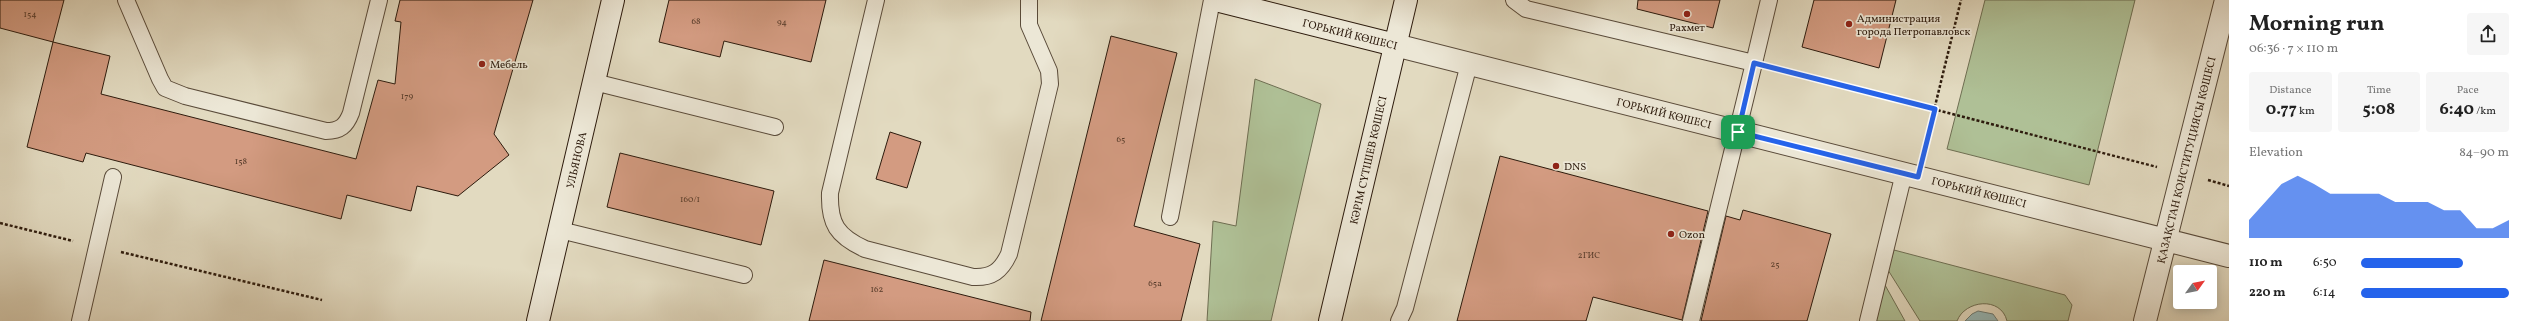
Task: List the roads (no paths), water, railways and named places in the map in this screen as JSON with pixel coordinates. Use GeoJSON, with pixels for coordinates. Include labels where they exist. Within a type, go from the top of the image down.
{"type":"FeatureCollection","features":[{"type":"Feature","properties":{"kind":"street","name":"УЛЬЯНОВА"},"geometry":{"type":"LineString","coordinates":[[538,321],[613,0]]}},
{"type":"Feature","properties":{"kind":"street","name":"ГОРЬКИЙ КӨШЕСІ"},"geometry":{"type":"LineString","coordinates":[[1216,0],[2229,256]]}},
{"type":"Feature","properties":{"kind":"street","name":"КӘРІМ СҮТІШЕВ КӨШЕСІ"},"geometry":{"type":"LineString","coordinates":[[1330,321],[1406,0]]}},
{"type":"Feature","properties":{"kind":"street","name":"ҚАЗАҚСТАН КОНСТИТУЦИЯСЫ КӨШЕСІ"},"geometry":{"type":"LineString","coordinates":[[2145,321],[2226,0]]}},
{"type":"Feature","properties":{"kind":"lane"},"geometry":{"type":"LineString","coordinates":[[126,0],[155,70],[165,88],[174,93],[330,131],[341,128],[351,113],[379,0]]}},
{"type":"Feature","properties":{"kind":"lane"},"geometry":{"type":"LineString","coordinates":[[876,0],[830,193],[829,211],[835,228],[851,242],[865,249],[973,277],[985,278],[996,273],[1009,254],[1050,84],[1046,64],[1029,25],[1029,0]]}},
{"type":"Feature","properties":{"kind":"lane"},"geometry":{"type":"LineString","coordinates":[[1170,217],[1212,0]]}},
{"type":"Feature","properties":{"kind":"lane"},"geometry":{"type":"LineString","coordinates":[[1514,0],[1526,9],[1754,63]]}},
{"type":"Feature","properties":{"kind":"lane"},"geometry":{"type":"LineString","coordinates":[[1691,321],[1769,0]]}},
{"type":"Feature","properties":{"kind":"lane"},"geometry":{"type":"LineString","coordinates":[[1399,321],[1405,308],[1469,64]]}},
{"type":"Feature","properties":{"kind":"lane"},"geometry":{"type":"LineString","coordinates":[[594,82],[775,127]]}},
{"type":"Feature","properties":{"kind":"lane"},"geometry":{"type":"LineString","coordinates":[[1868,321],[1911,175]]}},
{"type":"Feature","properties":{"kind":"lane"},"geometry":{"type":"LineString","coordinates":[[80,321],[113,177]]}},
{"type":"Feature","properties":{"kind":"lane"},"geometry":{"type":"LineString","coordinates":[[560,230],[744,274]]}},
{"type":"Feature","properties":{"kind":"water"},"geometry":{"type":"Polygon","coordinates":[[[1978,311],[1993,314],[1998,321],[1965,321],[1972,314],[1978,311]]]}},
{"type":"Feature","properties":{"kind":"place","name":"Рахмет"},"geometry":{"type":"Point","coordinates":[1687,14]}},
{"type":"Feature","properties":{"kind":"place","name":"Администрация города Петропавловск"},"geometry":{"type":"Point","coordinates":[1849,24]}},
{"type":"Feature","properties":{"kind":"place","name":"Мебель"},"geometry":{"type":"Point","coordinates":[482,64]}},
{"type":"Feature","properties":{"kind":"place","name":"DNS"},"geometry":{"type":"Point","coordinates":[1556,166]}},
{"type":"Feature","properties":{"kind":"place","name":"Ozon"},"geometry":{"type":"Point","coordinates":[1671,234]}}]}
